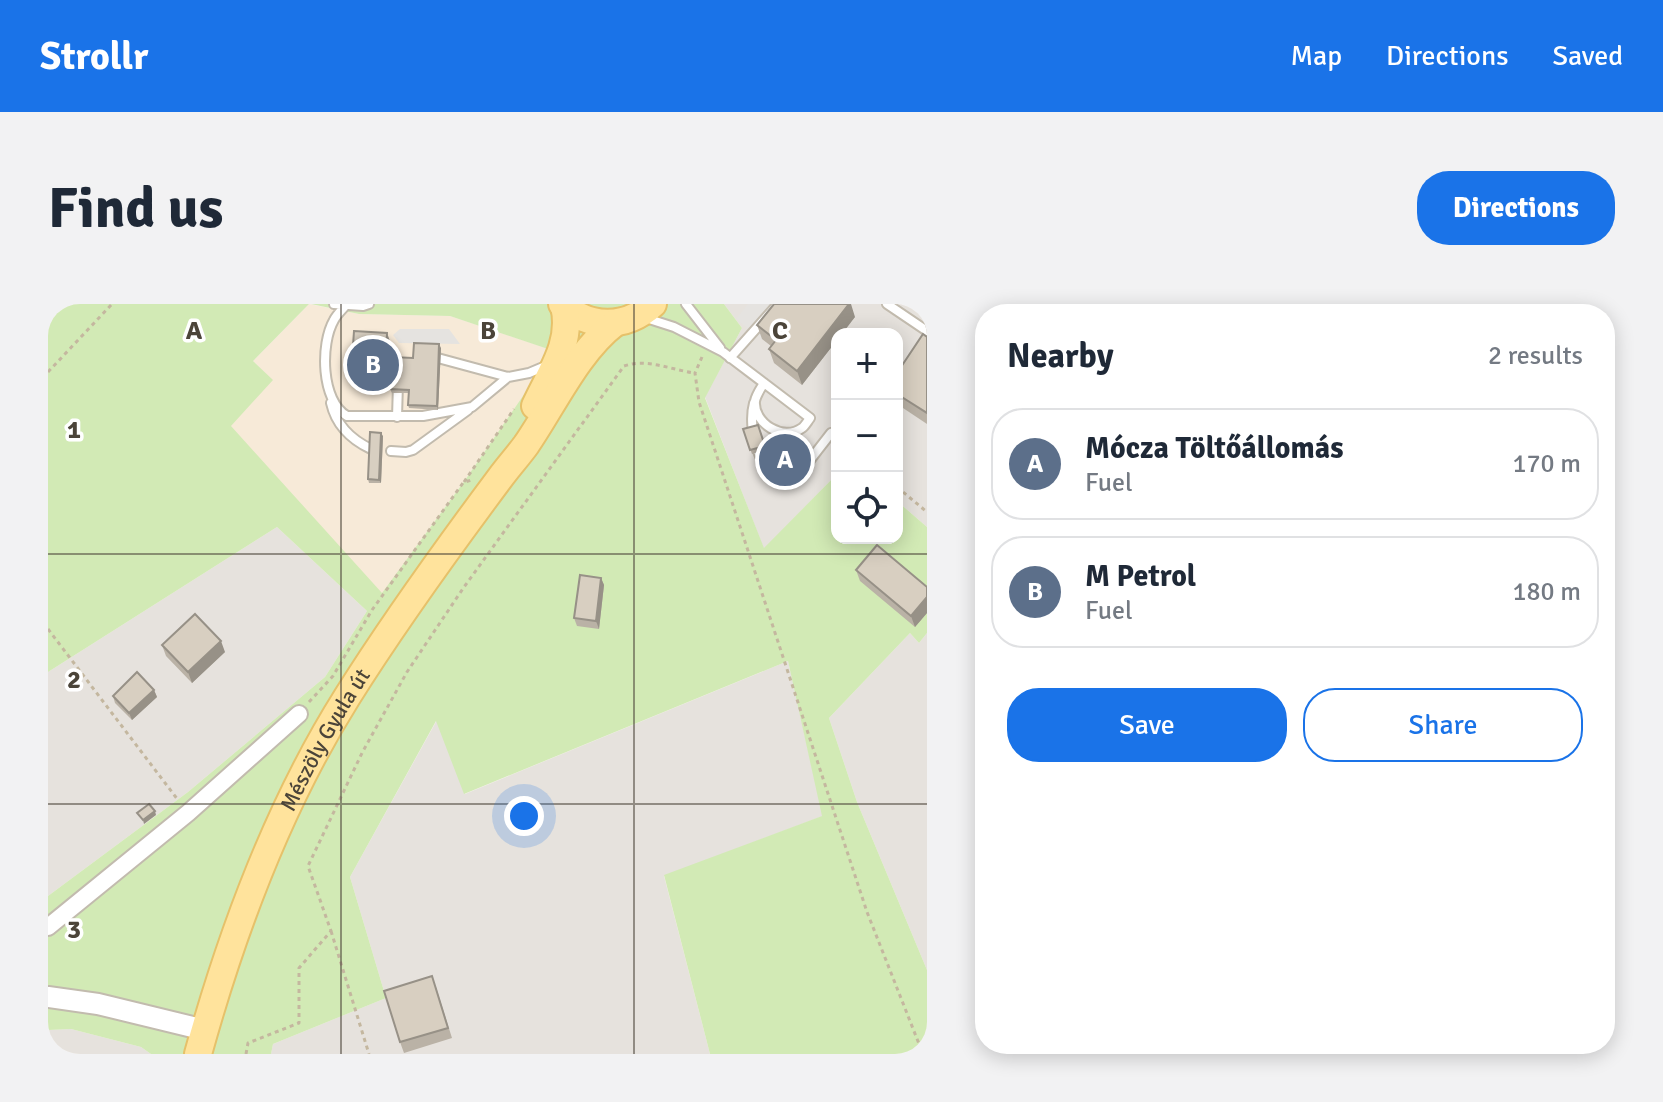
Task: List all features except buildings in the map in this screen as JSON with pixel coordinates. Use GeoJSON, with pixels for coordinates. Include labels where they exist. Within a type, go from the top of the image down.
{"type":"FeatureCollection","features":[{"type":"Feature","properties":{"kind":"main road","name":"Mészöly Gyula út"},"geometry":{"type":"LineString","coordinates":[[563,305],[595,322],[635,314]]}},
{"type":"Feature","properties":{"kind":"main road","name":"Mészöly Gyula út"},"geometry":{"type":"LineString","coordinates":[[500,478],[566,340],[568,321],[563,305]]}},
{"type":"Feature","properties":{"kind":"main road","name":"Mészöly Gyula út"},"geometry":{"type":"LineString","coordinates":[[201,1042],[255,881],[309,764],[345,700],[525,447],[600,334],[635,314]]}},
{"type":"Feature","properties":{"kind":"street"},"geometry":{"type":"LineString","coordinates":[[48,927],[188,813],[299,714]]}},
{"type":"Feature","properties":{"kind":"street"},"geometry":{"type":"LineString","coordinates":[[48,997],[98,1004],[201,1042]]}},
{"type":"Feature","properties":{"kind":"lane"},"geometry":{"type":"LineString","coordinates":[[334,304],[369,304]]}},
{"type":"Feature","properties":{"kind":"lane"},"geometry":{"type":"LineString","coordinates":[[686,304],[727,355]]}},
{"type":"Feature","properties":{"kind":"lane"},"geometry":{"type":"LineString","coordinates":[[727,355],[778,304]]}},
{"type":"Feature","properties":{"kind":"lane"},"geometry":{"type":"LineString","coordinates":[[887,304],[927,331]]}},
{"type":"Feature","properties":{"kind":"lane"},"geometry":{"type":"LineString","coordinates":[[346,305],[329,332],[327,383],[332,409],[339,423],[346,432],[371,449]]}},
{"type":"Feature","properties":{"kind":"lane"},"geometry":{"type":"LineString","coordinates":[[635,314],[674,327],[727,355],[810,418],[801,429],[780,433],[762,421],[755,399]]}},
{"type":"Feature","properties":{"kind":"lane"},"geometry":{"type":"LineString","coordinates":[[434,357],[508,377],[529,373],[556,362]]}},
{"type":"Feature","properties":{"kind":"lane"},"geometry":{"type":"LineString","coordinates":[[391,451],[413,450],[508,377]]}},
{"type":"Feature","properties":{"kind":"lane"},"geometry":{"type":"LineString","coordinates":[[327,383],[334,403],[347,416],[423,416],[472,407]]}},
{"type":"Feature","properties":{"kind":"lane"},"geometry":{"type":"LineString","coordinates":[[397,417],[398,383]]}},
{"type":"Feature","properties":{"kind":"lane"},"geometry":{"type":"LineString","coordinates":[[764,383],[755,399],[751,415],[752,430],[760,455],[773,476],[789,482],[800,473],[831,433]]}},
{"type":"Feature","properties":{"kind":"path"},"geometry":{"type":"LineString","coordinates":[[48,372],[112,304]]}},
{"type":"Feature","properties":{"kind":"path"},"geometry":{"type":"LineString","coordinates":[[708,344],[695,373],[699,402],[867,912],[923,1054]]}},
{"type":"Feature","properties":{"kind":"path"},"geometry":{"type":"LineString","coordinates":[[369,1054],[308,866],[362,753],[407,672],[464,587],[624,366],[635,362],[648,363],[695,373]]}},
{"type":"Feature","properties":{"kind":"path"},"geometry":{"type":"LineString","coordinates":[[903,492],[927,512]]}},
{"type":"Feature","properties":{"kind":"path"},"geometry":{"type":"LineString","coordinates":[[48,629],[188,813]]}},
{"type":"Feature","properties":{"kind":"path"},"geometry":{"type":"LineString","coordinates":[[246,1054],[248,1043],[299,1023],[299,968],[331,931]]}},
{"type":"Feature","properties":{"kind":"shaded area"},"geometry":{"type":"Polygon","coordinates":[[[309,304],[359,314],[450,316],[555,351],[382,594],[230,426],[272,380],[253,361],[309,304]]]}},
{"type":"Feature","properties":{"kind":"shaded area"},"geometry":{"type":"Polygon","coordinates":[[[724,304],[927,304],[927,527],[903,506],[903,328],[831,328],[831,480],[764,549],[705,397],[742,328],[724,304]]]}},
{"type":"Feature","properties":{"kind":"shaded area"},"geometry":{"type":"Polygon","coordinates":[[[748,304],[790,304],[762,339],[736,319],[748,304]]]}},
{"type":"Feature","properties":{"kind":"shaded area"},"geometry":{"type":"Polygon","coordinates":[[[400,329],[449,329],[460,344],[399,343],[393,335],[400,329]]]}},
{"type":"Feature","properties":{"kind":"shaded area"},"geometry":{"type":"Polygon","coordinates":[[[277,527],[367,611],[325,677],[188,792],[48,896],[48,672],[277,527]]]}},
{"type":"Feature","properties":{"kind":"shaded area"},"geometry":{"type":"Polygon","coordinates":[[[910,633],[919,643],[927,633],[927,970],[857,802],[829,718],[910,633]]]}},
{"type":"Feature","properties":{"kind":"shaded area"},"geometry":{"type":"Polygon","coordinates":[[[788,661],[823,816],[664,876],[710,1054],[271,1054],[273,1044],[386,998],[350,877],[437,720],[465,794],[788,661]]]}},
{"type":"Feature","properties":{"kind":"shaded area"},"geometry":{"type":"Polygon","coordinates":[[[71,1029],[141,1047],[151,1054],[48,1054],[48,1030],[71,1029]]]}},
{"type":"Feature","properties":{"kind":"green space"},"geometry":{"type":"Polygon","coordinates":[[[48,304],[309,304],[253,361],[273,380],[231,426],[382,593],[554,351],[450,316],[359,314],[311,304],[724,304],[742,328],[705,398],[764,548],[831,480],[831,544],[903,544],[903,506],[927,527],[927,633],[919,643],[910,633],[829,718],[857,802],[927,970],[927,1054],[710,1054],[664,875],[822,816],[788,661],[464,794],[436,721],[350,877],[386,998],[273,1044],[271,1054],[151,1054],[141,1047],[71,1029],[48,1030],[48,896],[188,792],[325,677],[367,611],[277,527],[48,672],[48,304]]]}},
{"type":"Feature","properties":{"kind":"place","name":"M Petrol"},"geometry":{"type":"Point","coordinates":[373,365]}},
{"type":"Feature","properties":{"kind":"place","name":"Mócza Töltőállomás"},"geometry":{"type":"Point","coordinates":[785,460]}}]}
